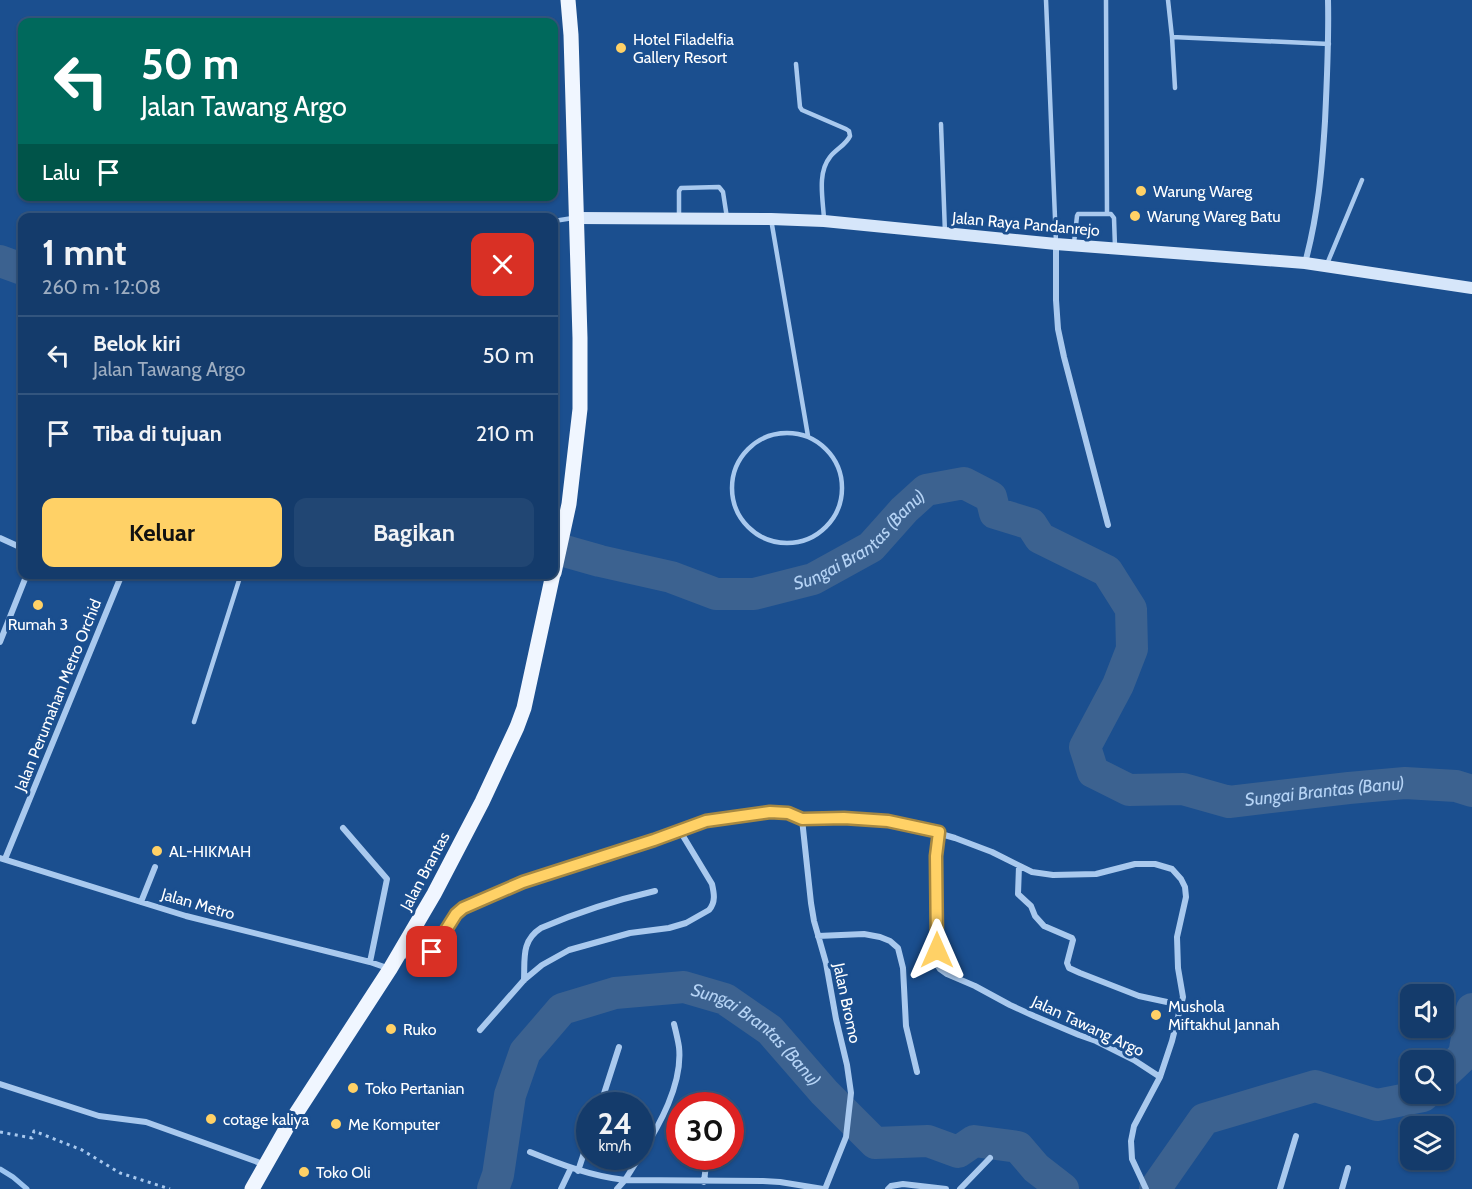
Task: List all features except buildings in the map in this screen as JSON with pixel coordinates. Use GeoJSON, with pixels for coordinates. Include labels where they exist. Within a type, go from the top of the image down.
{"type":"FeatureCollection","features":[{"type":"Feature","properties":{"kind":"main road","name":"Jalan Brantas"},"geometry":{"type":"LineString","coordinates":[[558,552],[569,504],[580,409],[580,338],[568,0]]}},
{"type":"Feature","properties":{"kind":"main road","name":"Jalan Raya Pandanrejo"},"geometry":{"type":"LineString","coordinates":[[576,218],[824,221],[1056,244],[1305,263],[1472,288]]}},
{"type":"Feature","properties":{"kind":"main road","name":"Jalan Brantas"},"geometry":{"type":"LineString","coordinates":[[252,1189],[286,1129],[401,951],[482,802],[524,708],[552,579]]}},
{"type":"Feature","properties":{"kind":"street"},"geometry":{"type":"LineString","coordinates":[[1305,263],[1315,224],[1322,166],[1329,44],[1328,0]]}},
{"type":"Feature","properties":{"kind":"street"},"geometry":{"type":"LineString","coordinates":[[1056,244],[1058,329],[1108,525]]}},
{"type":"Feature","properties":{"kind":"street"},"geometry":{"type":"LineString","coordinates":[[0,538],[18,546]]}},
{"type":"Feature","properties":{"kind":"street"},"geometry":{"type":"LineString","coordinates":[[0,642],[25,579]]}},
{"type":"Feature","properties":{"kind":"street","name":"Jalan Perumahan Metro Orchid"},"geometry":{"type":"LineString","coordinates":[[2,858],[120,579]]}},
{"type":"Feature","properties":{"kind":"street","name":"Jalan Tawang Argo"},"geometry":{"type":"LineString","coordinates":[[401,951],[418,965],[423,965],[456,914],[463,908],[531,880],[706,821],[752,814],[770,812],[788,813],[802,819],[844,818],[888,821],[939,832],[992,852],[1032,872],[1053,875],[1096,874],[1135,864],[1155,864],[1172,869],[1181,879],[1186,897],[1177,936],[1178,968],[1183,997],[1161,1077],[1119,1052],[1010,1005],[940,969],[936,963],[936,856],[939,832]]}},
{"type":"Feature","properties":{"kind":"street","name":"Jalan Bromo"},"geometry":{"type":"LineString","coordinates":[[530,1152],[574,1169],[608,1178],[780,1182],[824,1189],[846,1137],[851,1093],[826,963],[811,903],[802,819]]}},
{"type":"Feature","properties":{"kind":"street"},"geometry":{"type":"LineString","coordinates":[[343,828],[387,879],[370,962]]}},
{"type":"Feature","properties":{"kind":"street"},"geometry":{"type":"LineString","coordinates":[[480,1030],[525,980],[542,965],[569,950],[630,933],[669,928],[686,923],[709,910],[714,899],[712,884],[680,831]]}},
{"type":"Feature","properties":{"kind":"street","name":"Jalan Metro"},"geometry":{"type":"LineString","coordinates":[[2,858],[186,916],[390,969]]}},
{"type":"Feature","properties":{"kind":"street"},"geometry":{"type":"LineString","coordinates":[[1019,866],[1018,894],[1031,906],[1035,916],[1044,926],[1073,940],[1067,963],[1069,968],[1139,996],[1181,1005]]}},
{"type":"Feature","properties":{"kind":"street"},"geometry":{"type":"LineString","coordinates":[[141,902],[155,867]]}},
{"type":"Feature","properties":{"kind":"street"},"geometry":{"type":"LineString","coordinates":[[525,980],[527,941],[535,932],[584,910],[655,891]]}},
{"type":"Feature","properties":{"kind":"street"},"geometry":{"type":"LineString","coordinates":[[818,936],[864,934],[890,941],[898,948],[903,968],[906,1026],[916,1072]]}},
{"type":"Feature","properties":{"kind":"street"},"geometry":{"type":"LineString","coordinates":[[654,1132],[676,1082],[679,1068],[679,1048],[674,1024]]}},
{"type":"Feature","properties":{"kind":"street"},"geometry":{"type":"LineString","coordinates":[[605,1092],[619,1047]]}},
{"type":"Feature","properties":{"kind":"street"},"geometry":{"type":"LineString","coordinates":[[1146,1189],[1132,1159],[1131,1141],[1138,1119],[1161,1077]]}},
{"type":"Feature","properties":{"kind":"street"},"geometry":{"type":"LineString","coordinates":[[0,1084],[99,1116],[146,1122],[266,1165]]}},
{"type":"Feature","properties":{"kind":"street"},"geometry":{"type":"LineString","coordinates":[[1280,1189],[1296,1136]]}},
{"type":"Feature","properties":{"kind":"street"},"geometry":{"type":"LineString","coordinates":[[960,1189],[990,1158]]}},
{"type":"Feature","properties":{"kind":"street"},"geometry":{"type":"LineString","coordinates":[[561,1189],[576,1165]]}},
{"type":"Feature","properties":{"kind":"street"},"geometry":{"type":"LineString","coordinates":[[1342,1189],[1348,1168]]}},
{"type":"Feature","properties":{"kind":"street"},"geometry":{"type":"LineString","coordinates":[[617,1189],[631,1170]]}},
{"type":"Feature","properties":{"kind":"street"},"geometry":{"type":"LineString","coordinates":[[704,1182],[705,1170]]}},
{"type":"Feature","properties":{"kind":"street"},"geometry":{"type":"LineString","coordinates":[[888,1189],[891,1186],[903,1184],[946,1189]]}},
{"type":"Feature","properties":{"kind":"lane"},"geometry":{"type":"LineString","coordinates":[[1046,0],[1056,244]]}},
{"type":"Feature","properties":{"kind":"lane"},"geometry":{"type":"LineString","coordinates":[[1106,0],[1107,214]]}},
{"type":"Feature","properties":{"kind":"lane"},"geometry":{"type":"LineString","coordinates":[[1168,0],[1175,88]]}},
{"type":"Feature","properties":{"kind":"lane"},"geometry":{"type":"LineString","coordinates":[[1172,37],[1329,44]]}},
{"type":"Feature","properties":{"kind":"lane"},"geometry":{"type":"LineString","coordinates":[[796,64],[802,110],[846,129],[850,136],[831,156],[823,171],[824,221]]}},
{"type":"Feature","properties":{"kind":"lane"},"geometry":{"type":"LineString","coordinates":[[941,124],[945,233]]}},
{"type":"Feature","properties":{"kind":"lane"},"geometry":{"type":"LineString","coordinates":[[1326,266],[1362,180]]}},
{"type":"Feature","properties":{"kind":"lane"},"geometry":{"type":"LineString","coordinates":[[679,218],[680,189],[719,187],[723,192],[727,219]]}},
{"type":"Feature","properties":{"kind":"lane"},"geometry":{"type":"LineString","coordinates":[[1073,245],[1078,214],[1111,214],[1114,218],[1115,249]]}},
{"type":"Feature","properties":{"kind":"lane"},"geometry":{"type":"LineString","coordinates":[[558,220],[576,218]]}},
{"type":"Feature","properties":{"kind":"lane"},"geometry":{"type":"LineString","coordinates":[[771,219],[808,436],[824,446],[837,461],[843,479],[843,499],[836,517],[822,531],[806,540],[786,543],[767,540],[750,530],[738,514],[732,496],[732,477],[739,459],[752,444],[769,435],[789,432],[808,436]]}},
{"type":"Feature","properties":{"kind":"lane"},"geometry":{"type":"LineString","coordinates":[[194,722],[239,579]]}},
{"type":"Feature","properties":{"kind":"path"},"geometry":{"type":"LineString","coordinates":[[0,1132],[32,1138],[34,1131],[82,1150],[120,1173],[170,1189]]}},
{"type":"Feature","properties":{"kind":"waterway","name":"Sungai Brantas (Banu)"},"geometry":{"type":"LineString","coordinates":[[0,261],[18,268]]}},
{"type":"Feature","properties":{"kind":"waterway","name":"Sungai Brantas (Banu)"},"geometry":{"type":"LineString","coordinates":[[558,549],[671,577],[716,594],[754,594],[813,579],[871,547],[904,510],[926,490],[964,483],[991,497],[995,513],[1031,524],[1040,538],[1107,571],[1131,609],[1132,649],[1118,685],[1085,747],[1093,772],[1129,790],[1183,789],[1229,802],[1405,783],[1456,786],[1472,791]]}},
{"type":"Feature","properties":{"kind":"waterway","name":"Sungai Brantas (Banu)"},"geometry":{"type":"LineString","coordinates":[[493,1189],[498,1175],[510,1095],[525,1052],[562,1009],[615,993],[684,987],[725,999],[770,1030],[824,1092],[875,1143],[928,1141],[958,1152],[974,1141],[1018,1147],[1036,1168],[1063,1189]]}},
{"type":"Feature","properties":{"kind":"waterway","name":"Sungai Brantas (Banu)"},"geometry":{"type":"LineString","coordinates":[[1454,1065],[1464,1055],[1472,1009]]}},
{"type":"Feature","properties":{"kind":"waterway","name":"Sungai Brantas (Banu)"},"geometry":{"type":"LineString","coordinates":[[1155,1189],[1204,1119],[1315,1086],[1377,1105],[1400,1100]]}},
{"type":"Feature","properties":{"kind":"waterway"},"geometry":{"type":"LineString","coordinates":[[0,1169],[27,1189]]}},
{"type":"Feature","properties":{"kind":"place","name":"Hotel Filadelfia Gallery Resort"},"geometry":{"type":"Point","coordinates":[621,48]}},
{"type":"Feature","properties":{"kind":"place","name":"Warung Wareg"},"geometry":{"type":"Point","coordinates":[1141,191]}},
{"type":"Feature","properties":{"kind":"place","name":"Warung Wareg Batu"},"geometry":{"type":"Point","coordinates":[1135,216]}},
{"type":"Feature","properties":{"kind":"place","name":"Rumah 3"},"geometry":{"type":"Point","coordinates":[38,605]}},
{"type":"Feature","properties":{"kind":"place","name":"AL-HIKMAH"},"geometry":{"type":"Point","coordinates":[157,851]}},
{"type":"Feature","properties":{"kind":"place","name":"Mushola Miftakhul Jannah"},"geometry":{"type":"Point","coordinates":[1156,1015]}},
{"type":"Feature","properties":{"kind":"place","name":"Ruko"},"geometry":{"type":"Point","coordinates":[391,1029]}},
{"type":"Feature","properties":{"kind":"place","name":"Toko Pertanian"},"geometry":{"type":"Point","coordinates":[353,1088]}},
{"type":"Feature","properties":{"kind":"place","name":"cotage kaliya"},"geometry":{"type":"Point","coordinates":[211,1119]}},
{"type":"Feature","properties":{"kind":"place","name":"Me Komputer"},"geometry":{"type":"Point","coordinates":[336,1124]}},
{"type":"Feature","properties":{"kind":"place","name":"Toko Oli"},"geometry":{"type":"Point","coordinates":[304,1172]}},
{"type":"Feature","properties":{"kind":"route"},"geometry":{"type":"LineString","coordinates":[[432,952],[456,914],[463,908],[523,882],[706,821],[770,812],[788,813],[802,819],[844,818],[888,821],[939,832],[936,856],[937,950]]}}]}
